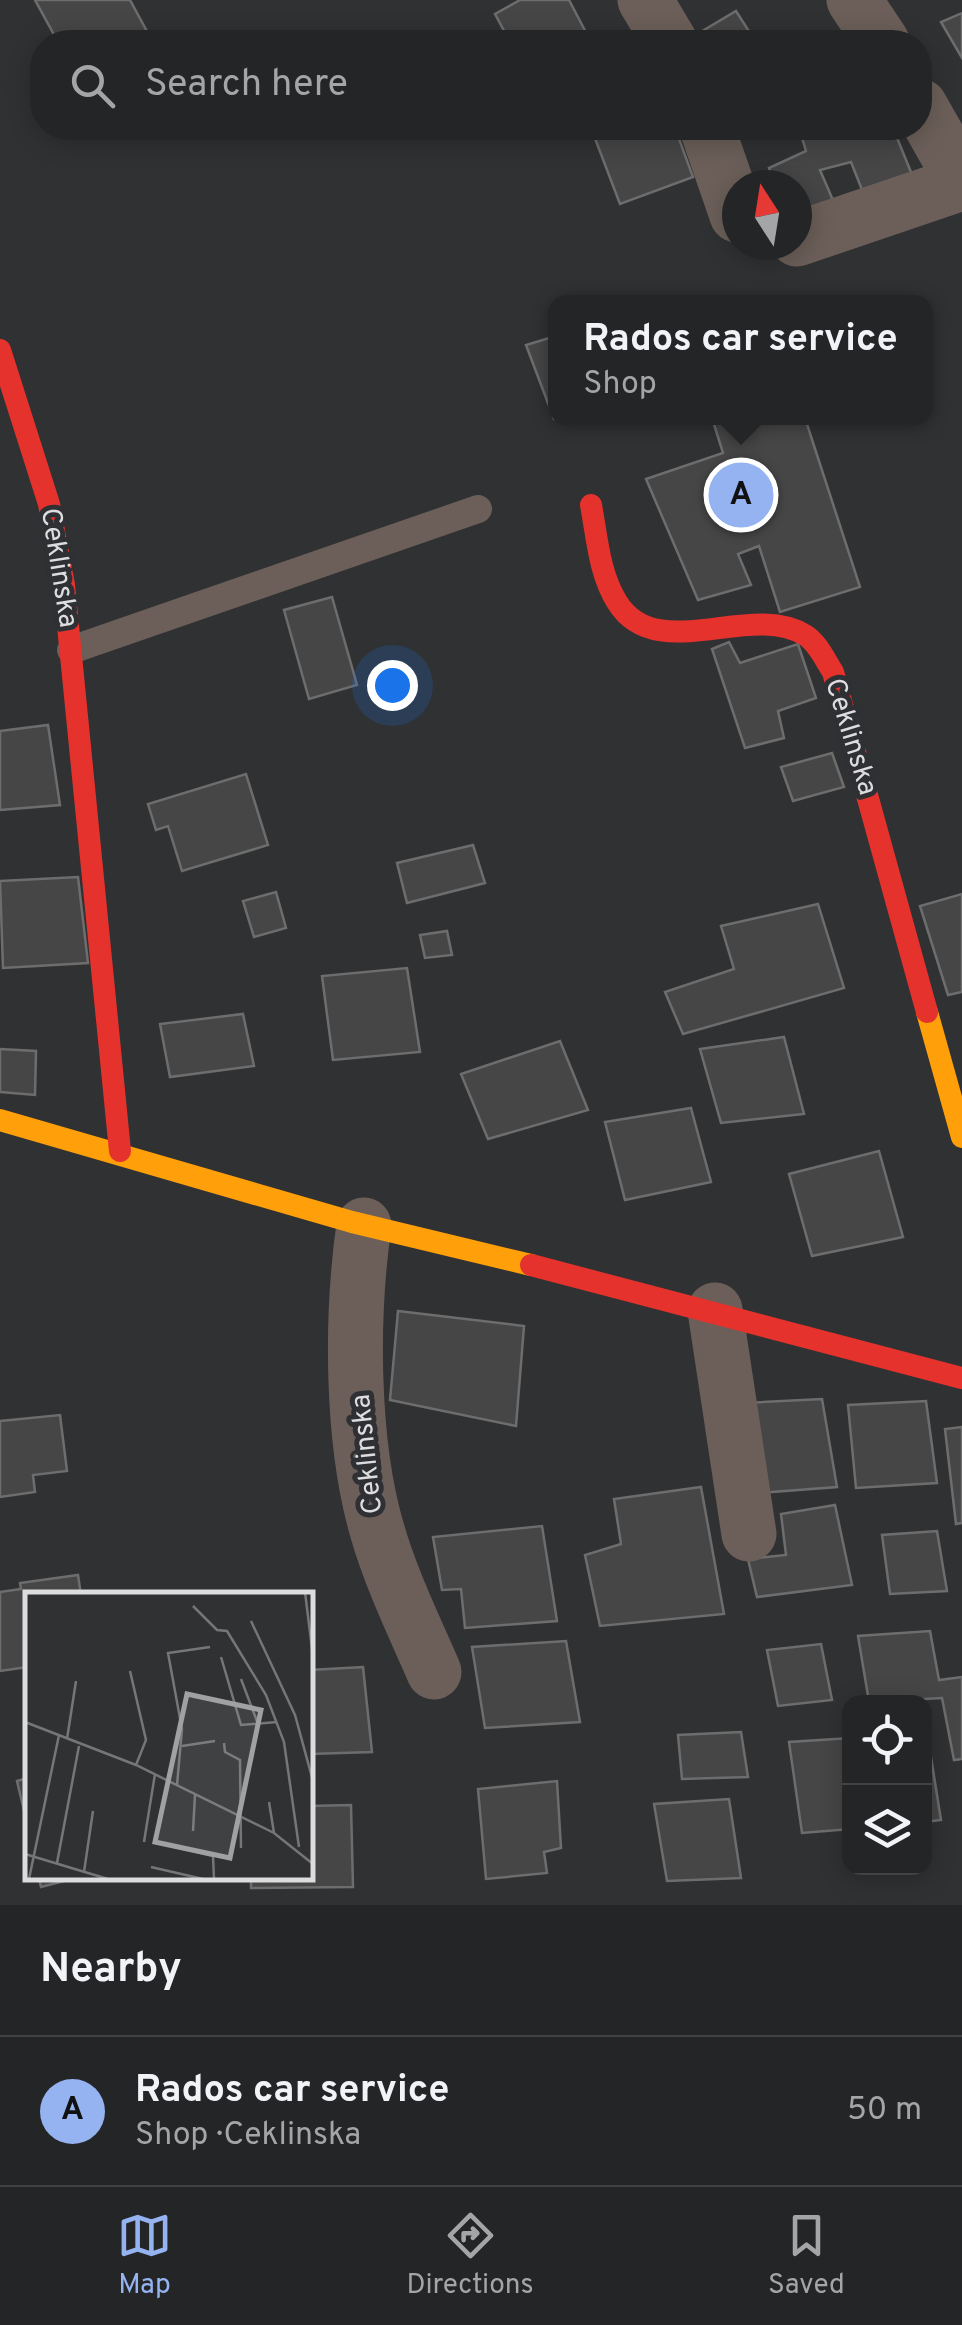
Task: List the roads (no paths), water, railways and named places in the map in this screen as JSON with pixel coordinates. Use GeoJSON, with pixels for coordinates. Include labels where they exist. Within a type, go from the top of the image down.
{"type":"FeatureCollection","features":[{"type":"Feature","properties":{"kind":"street"},"geometry":{"type":"LineString","coordinates":[[645,0],[663,30]]}},
{"type":"Feature","properties":{"kind":"street"},"geometry":{"type":"LineString","coordinates":[[854,0],[874,30]]}},
{"type":"Feature","properties":{"kind":"street"},"geometry":{"type":"LineString","coordinates":[[812,234],[962,182],[932,128]]}},
{"type":"Feature","properties":{"kind":"street"},"geometry":{"type":"LineString","coordinates":[[710,140],[722,173]]}},
{"type":"Feature","properties":{"kind":"street","name":"Ceklinska"},"geometry":{"type":"LineString","coordinates":[[0,350],[49,504],[70,650],[120,1152]]}},
{"type":"Feature","properties":{"kind":"street","name":"Ceklinska"},"geometry":{"type":"LineString","coordinates":[[592,504],[604,572],[626,615],[658,632],[754,620],[806,636],[833,672],[962,1137]]}},
{"type":"Feature","properties":{"kind":"street"},"geometry":{"type":"LineString","coordinates":[[0,1120],[364,1225],[715,1310],[962,1378]]}},
{"type":"Feature","properties":{"kind":"street","name":"Ceklinska"},"geometry":{"type":"LineString","coordinates":[[364,1225],[357,1310],[364,1454],[376,1528],[434,1672]]}},
{"type":"Feature","properties":{"kind":"street"},"geometry":{"type":"LineString","coordinates":[[715,1310],[749,1534]]}},
{"type":"Feature","properties":{"kind":"lane"},"geometry":{"type":"LineString","coordinates":[[70,650],[478,509]]}},
{"type":"Feature","properties":{"kind":"place","name":"Rados car service"},"geometry":{"type":"Point","coordinates":[741,495]}}]}
